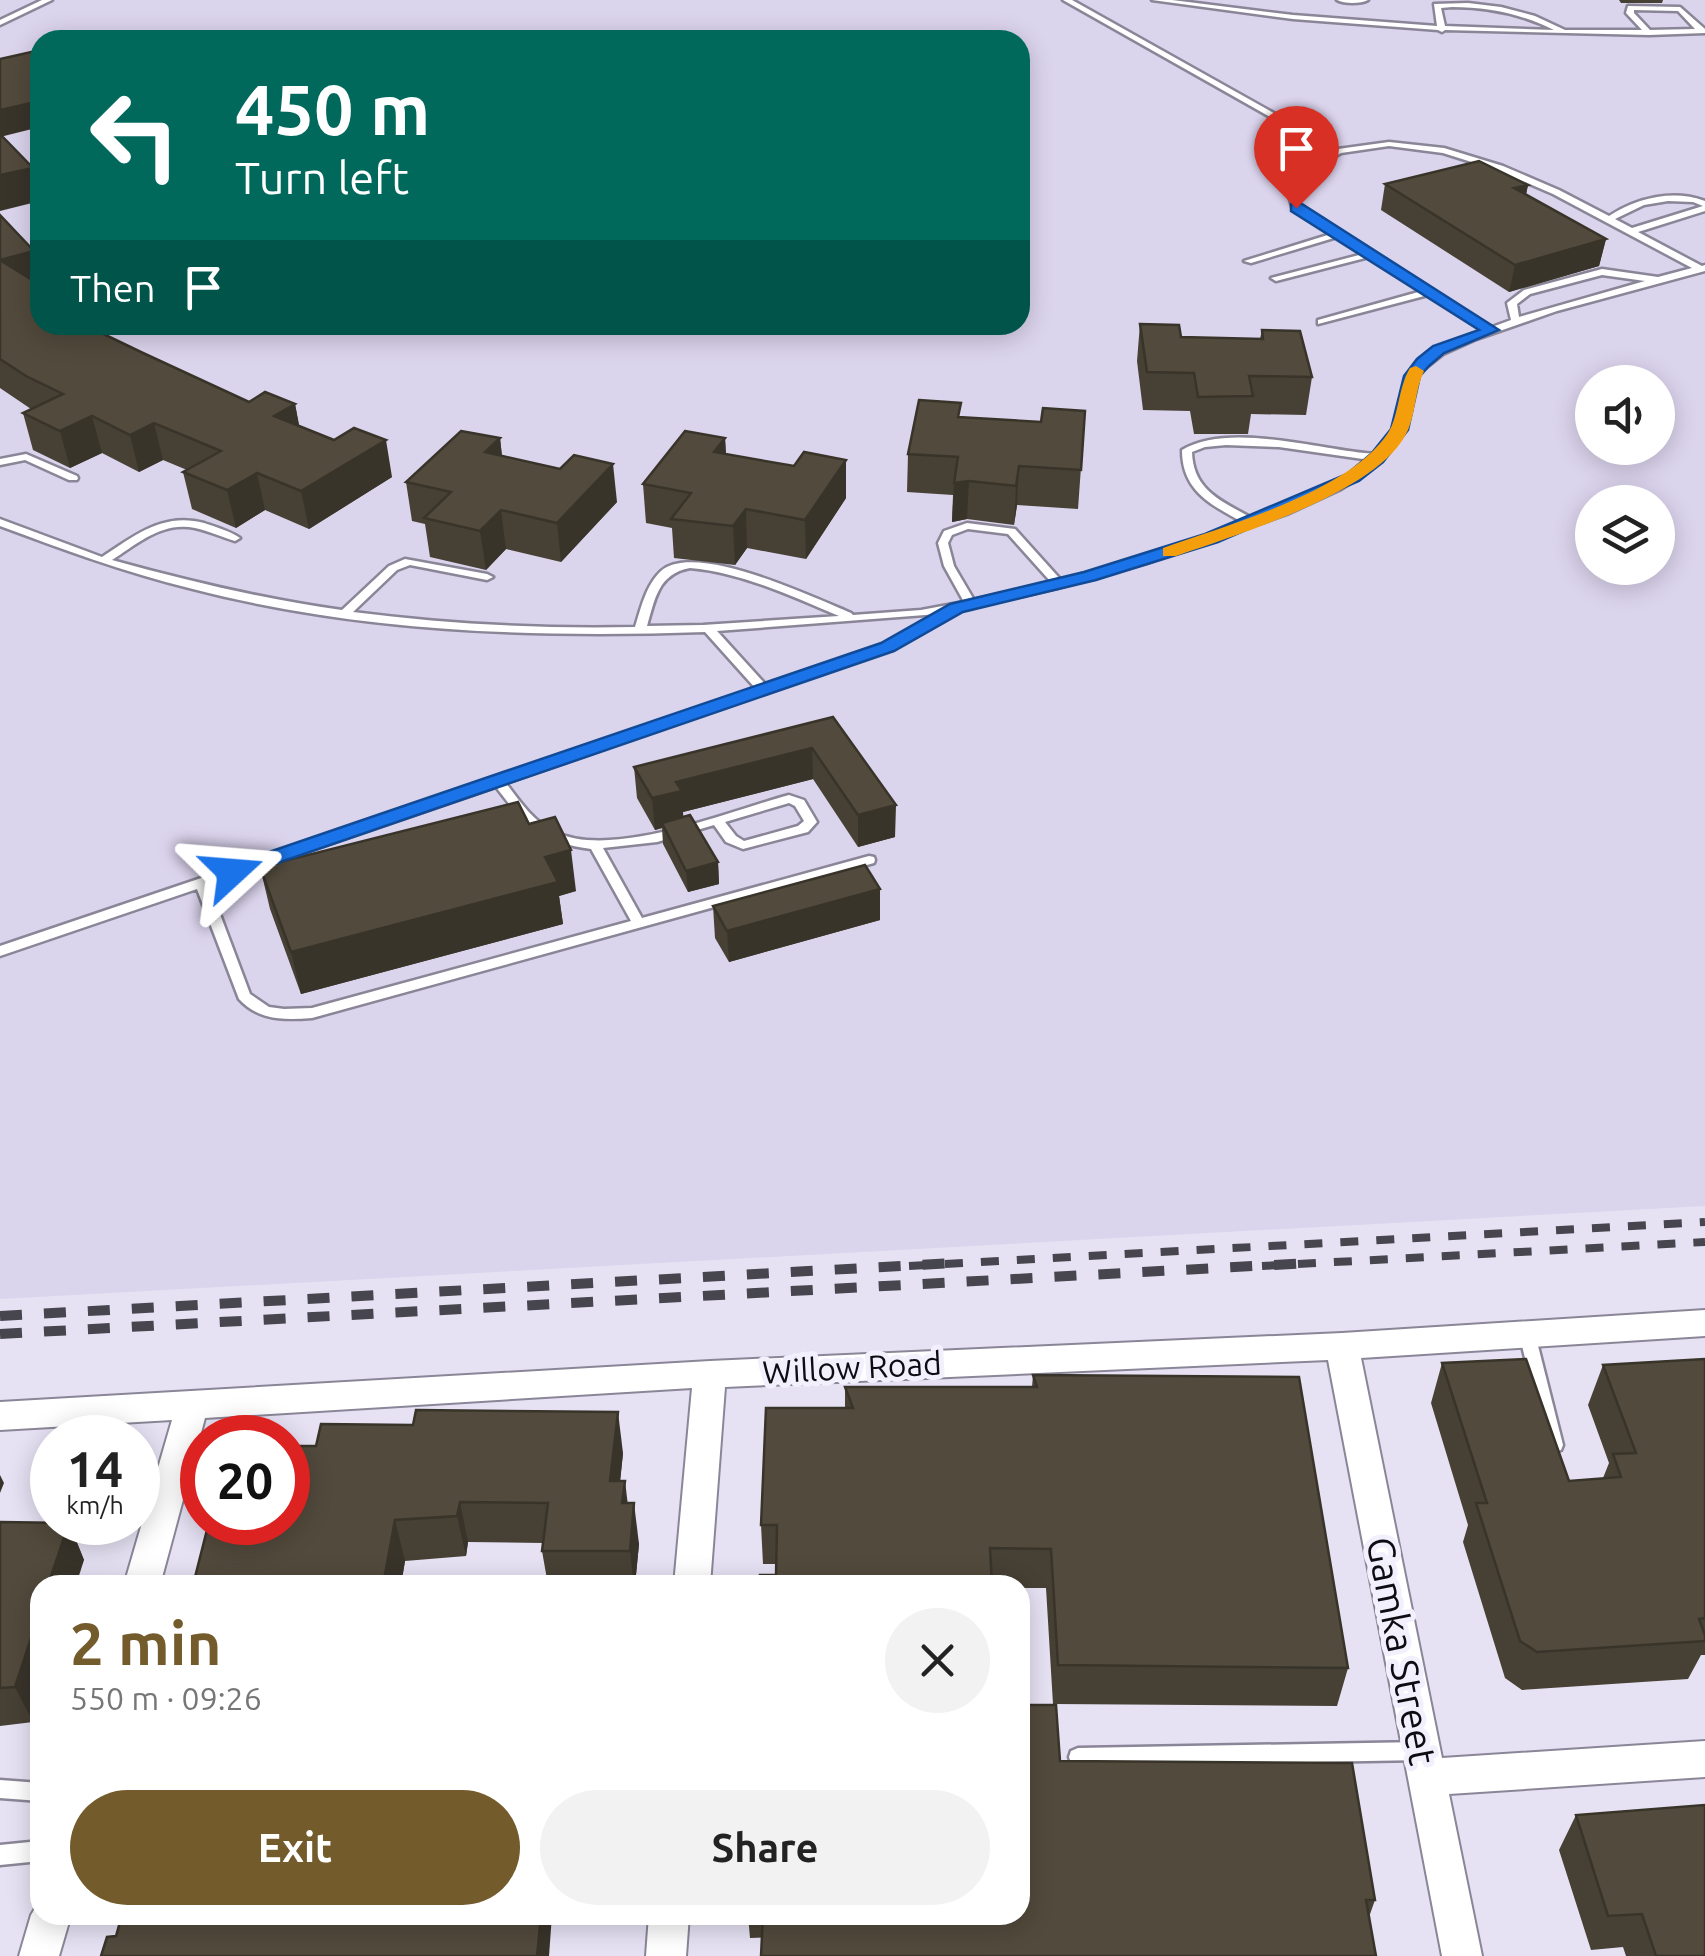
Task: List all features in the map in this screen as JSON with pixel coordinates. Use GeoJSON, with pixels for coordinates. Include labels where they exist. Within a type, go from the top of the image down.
{"type":"FeatureCollection","features":[{"type":"Feature","properties":{"kind":"street","name":"Willow Road"},"geometry":{"type":"LineString","coordinates":[[0,1416],[710,1374],[1342,1346],[1705,1324]]}},
{"type":"Feature","properties":{"kind":"street","name":"Gamka Street"},"geometry":{"type":"LineString","coordinates":[[1342,1346],[1462,1956]]}},
{"type":"Feature","properties":{"kind":"street"},"geometry":{"type":"LineString","coordinates":[[693,1575],[710,1374]]}},
{"type":"Feature","properties":{"kind":"street"},"geometry":{"type":"LineString","coordinates":[[145,1575],[192,1406]]}},
{"type":"Feature","properties":{"kind":"street"},"geometry":{"type":"LineString","coordinates":[[1423,1764],[1705,1759]]}},
{"type":"Feature","properties":{"kind":"street"},"geometry":{"type":"LineString","coordinates":[[39,1956],[48,1925]]}},
{"type":"Feature","properties":{"kind":"street"},"geometry":{"type":"LineString","coordinates":[[666,1956],[668,1925]]}},
{"type":"Feature","properties":{"kind":"lane"},"geometry":{"type":"LineString","coordinates":[[0,23],[48,0]]}},
{"type":"Feature","properties":{"kind":"lane"},"geometry":{"type":"LineString","coordinates":[[1067,0],[1082,3],[1338,152]]}},
{"type":"Feature","properties":{"kind":"lane"},"geometry":{"type":"LineString","coordinates":[[1156,0],[1252,14],[1442,30],[1703,32]]}},
{"type":"Feature","properties":{"kind":"lane"},"geometry":{"type":"LineString","coordinates":[[1341,0],[1364,0]]}},
{"type":"Feature","properties":{"kind":"lane"},"geometry":{"type":"LineString","coordinates":[[1252,14],[1258,2]]}},
{"type":"Feature","properties":{"kind":"lane"},"geometry":{"type":"LineString","coordinates":[[1442,30],[1437,6],[1459,3],[1510,7],[1566,33]]}},
{"type":"Feature","properties":{"kind":"lane"},"geometry":{"type":"LineString","coordinates":[[1648,33],[1630,13],[1631,8],[1680,8],[1703,32]]}},
{"type":"Feature","properties":{"kind":"lane"},"geometry":{"type":"LineString","coordinates":[[1491,330],[1296,208],[1292,184],[1307,166],[1338,152],[1387,146],[1468,155],[1515,173],[1702,269]]}},
{"type":"Feature","properties":{"kind":"lane"},"geometry":{"type":"LineString","coordinates":[[1607,221],[1624,211],[1673,197],[1692,198],[1705,206]]}},
{"type":"Feature","properties":{"kind":"lane"},"geometry":{"type":"LineString","coordinates":[[1628,232],[1705,206]]}},
{"type":"Feature","properties":{"kind":"lane"},"geometry":{"type":"LineString","coordinates":[[1248,260],[1336,235]]}},
{"type":"Feature","properties":{"kind":"lane"},"geometry":{"type":"LineString","coordinates":[[1276,278],[1368,254]]}},
{"type":"Feature","properties":{"kind":"lane"},"geometry":{"type":"LineString","coordinates":[[0,522],[55,546],[228,592],[457,626],[710,630],[964,606],[1149,558],[1254,522],[1330,490],[1377,458],[1400,430],[1412,376],[1439,350],[1491,330],[1702,269]]}},
{"type":"Feature","properties":{"kind":"lane"},"geometry":{"type":"LineString","coordinates":[[1516,323],[1512,303],[1527,292],[1610,272],[1661,280]]}},
{"type":"Feature","properties":{"kind":"lane"},"geometry":{"type":"LineString","coordinates":[[1321,322],[1428,292]]}},
{"type":"Feature","properties":{"kind":"lane"},"geometry":{"type":"LineString","coordinates":[[1254,522],[1195,486],[1186,450],[1199,444],[1245,443],[1377,458]]}},
{"type":"Feature","properties":{"kind":"lane"},"geometry":{"type":"LineString","coordinates":[[0,462],[26,457],[73,478]]}},
{"type":"Feature","properties":{"kind":"lane"},"geometry":{"type":"LineString","coordinates":[[104,560],[154,529],[179,520],[235,538]]}},
{"type":"Feature","properties":{"kind":"lane"},"geometry":{"type":"LineString","coordinates":[[964,606],[943,542],[948,533],[968,526],[1011,531],[1058,583]]}},
{"type":"Feature","properties":{"kind":"lane"},"geometry":{"type":"LineString","coordinates":[[345,612],[392,568],[409,561],[487,577]]}},
{"type":"Feature","properties":{"kind":"lane"},"geometry":{"type":"LineString","coordinates":[[640,630],[664,575],[674,568],[691,566],[748,577],[852,618]]}},
{"type":"Feature","properties":{"kind":"lane"},"geometry":{"type":"LineString","coordinates":[[0,951],[765,691],[887,647],[964,606]]}},
{"type":"Feature","properties":{"kind":"lane"},"geometry":{"type":"LineString","coordinates":[[710,630],[765,691]]}},
{"type":"Feature","properties":{"kind":"lane"},"geometry":{"type":"LineString","coordinates":[[498,781],[534,828],[568,843],[595,845],[657,838],[717,820],[789,799],[800,803],[811,816],[810,824],[802,829],[742,844],[731,839],[717,820]]}},
{"type":"Feature","properties":{"kind":"lane"},"geometry":{"type":"LineString","coordinates":[[519,832],[534,828]]}},
{"type":"Feature","properties":{"kind":"lane"},"geometry":{"type":"LineString","coordinates":[[595,845],[638,922]]}},
{"type":"Feature","properties":{"kind":"lane"},"geometry":{"type":"LineString","coordinates":[[201,882],[244,996],[251,1006],[282,1015],[312,1013],[869,860]]}},
{"type":"Feature","properties":{"kind":"lane"},"geometry":{"type":"LineString","coordinates":[[264,861],[276,877]]}},
{"type":"Feature","properties":{"kind":"lane"},"geometry":{"type":"LineString","coordinates":[[1527,1334],[1561,1468]]}},
{"type":"Feature","properties":{"kind":"lane"},"geometry":{"type":"LineString","coordinates":[[1078,1757],[1423,1764]]}},
{"type":"Feature","properties":{"kind":"lane"},"geometry":{"type":"LineString","coordinates":[[0,1789],[30,1791]]}},
{"type":"Feature","properties":{"kind":"lane"},"geometry":{"type":"LineString","coordinates":[[0,1855],[30,1852]]}},
{"type":"Feature","properties":{"kind":"shaded area"},"geometry":{"type":"Polygon","coordinates":[[[0,0],[1705,0],[1705,1206],[0,1299],[0,0]]]}},
{"type":"Feature","properties":{"kind":"building"},"geometry":{"type":"Polygon","coordinates":[[[30,52],[30,103],[0,110],[0,59],[30,52]]]}},
{"type":"Feature","properties":{"kind":"building"},"geometry":{"type":"Polygon","coordinates":[[[0,134],[30,169],[0,175],[0,134]]]}},
{"type":"Feature","properties":{"kind":"building"},"geometry":{"type":"Polygon","coordinates":[[[1479,161],[1528,185],[1514,188],[1606,239],[1515,265],[1385,184],[1479,161]]]}},
{"type":"Feature","properties":{"kind":"building"},"geometry":{"type":"Polygon","coordinates":[[[0,215],[30,247],[30,252],[0,260],[0,215]]]}},
{"type":"Feature","properties":{"kind":"building"},"geometry":{"type":"Polygon","coordinates":[[[0,260],[30,279],[30,335],[106,335],[249,402],[265,392],[295,404],[274,416],[334,440],[354,428],[386,440],[301,491],[257,473],[227,490],[183,472],[221,451],[154,423],[130,435],[92,416],[60,431],[23,413],[63,394],[0,359],[0,260]]]}},
{"type":"Feature","properties":{"kind":"building"},"geometry":{"type":"Polygon","coordinates":[[[1140,324],[1179,325],[1181,337],[1263,339],[1262,330],[1300,331],[1312,377],[1249,376],[1253,396],[1198,397],[1194,373],[1147,372],[1140,324]]]}},
{"type":"Feature","properties":{"kind":"building"},"geometry":{"type":"Polygon","coordinates":[[[919,400],[961,403],[958,417],[1041,422],[1043,408],[1085,411],[1081,470],[1019,466],[1016,486],[954,483],[958,457],[908,454],[919,400]]]}},
{"type":"Feature","properties":{"kind":"building"},"geometry":{"type":"Polygon","coordinates":[[[461,431],[500,438],[485,452],[560,469],[574,455],[613,464],[557,523],[501,510],[480,531],[424,518],[451,492],[406,482],[461,431]]]}},
{"type":"Feature","properties":{"kind":"building"},"geometry":{"type":"Polygon","coordinates":[[[685,431],[725,438],[714,452],[794,466],[804,452],[846,460],[805,520],[746,509],[733,526],[671,519],[691,493],[643,484],[685,431]]]}},
{"type":"Feature","properties":{"kind":"building"},"geometry":{"type":"Polygon","coordinates":[[[833,717],[896,805],[858,815],[812,748],[676,782],[682,791],[652,798],[634,767],[833,717]]]}},
{"type":"Feature","properties":{"kind":"building"},"geometry":{"type":"Polygon","coordinates":[[[518,802],[529,824],[555,817],[571,850],[545,857],[558,882],[291,952],[260,867],[518,802]]]}},
{"type":"Feature","properties":{"kind":"building"},"geometry":{"type":"Polygon","coordinates":[[[690,815],[718,862],[686,871],[662,823],[690,815]]]}},
{"type":"Feature","properties":{"kind":"building"},"geometry":{"type":"Polygon","coordinates":[[[865,865],[880,889],[727,931],[713,906],[865,865]]]}},
{"type":"Feature","properties":{"kind":"building"},"geometry":{"type":"Polygon","coordinates":[[[1526,1359],[1569,1481],[1621,1477],[1613,1454],[1636,1453],[1603,1365],[1705,1359],[1705,1618],[1699,1619],[1705,1641],[1537,1652],[1520,1641],[1476,1503],[1487,1503],[1442,1363],[1526,1359]]]}},
{"type":"Feature","properties":{"kind":"building"},"geometry":{"type":"Polygon","coordinates":[[[1033,1375],[1299,1377],[1348,1668],[1058,1665],[1051,1549],[990,1548],[991,1575],[776,1575],[777,1525],[761,1525],[766,1408],[853,1408],[845,1387],[1037,1387],[1033,1375]]]}},
{"type":"Feature","properties":{"kind":"building"},"geometry":{"type":"Polygon","coordinates":[[[416,1410],[618,1412],[610,1481],[625,1481],[622,1503],[634,1503],[630,1551],[542,1551],[548,1503],[460,1502],[457,1516],[395,1520],[385,1575],[196,1575],[203,1545],[310,1545],[310,1446],[316,1446],[321,1424],[413,1425],[416,1410]]]}},
{"type":"Feature","properties":{"kind":"building"},"geometry":{"type":"Polygon","coordinates":[[[0,1522],[30,1522],[30,1545],[62,1545],[51,1575],[30,1575],[30,1641],[15,1687],[0,1688],[0,1522]]]}},
{"type":"Feature","properties":{"kind":"building"},"geometry":{"type":"Polygon","coordinates":[[[1030,1705],[1056,1705],[1060,1761],[1352,1763],[1375,1900],[1366,1900],[1376,1956],[761,1956],[763,1925],[1030,1925],[1030,1705]]]}},
{"type":"Feature","properties":{"kind":"building"},"geometry":{"type":"Polygon","coordinates":[[[1705,1805],[1705,1956],[1656,1956],[1642,1914],[1608,1916],[1576,1815],[1705,1805]]]}},
{"type":"Feature","properties":{"kind":"building"},"geometry":{"type":"Polygon","coordinates":[[[119,1925],[540,1925],[537,1956],[101,1956],[107,1937],[116,1936],[119,1925]]]}},
{"type":"Feature","properties":{"kind":"railway"},"geometry":{"type":"LineString","coordinates":[[909,1266],[1705,1222]]}},
{"type":"Feature","properties":{"kind":"railway"},"geometry":{"type":"LineString","coordinates":[[1262,1266],[1705,1242]]}},
{"type":"Feature","properties":{"kind":"railway"},"geometry":{"type":"LineString","coordinates":[[0,1316],[954,1263]]}},
{"type":"Feature","properties":{"kind":"railway"},"geometry":{"type":"LineString","coordinates":[[0,1334],[1309,1263]]}},
{"type":"Feature","properties":{"kind":"slow traffic"},"geometry":{"type":"LineString","coordinates":[[1169,552],[1254,522],[1353,477],[1377,458],[1400,430],[1406,391],[1416,371]]}},
{"type":"Feature","properties":{"kind":"route"},"geometry":{"type":"LineString","coordinates":[[232,872],[887,647],[957,608],[1089,576],[1212,538],[1353,477],[1377,458],[1400,430],[1406,391],[1423,363],[1459,340],[1491,330],[1296,208]]}}]}
